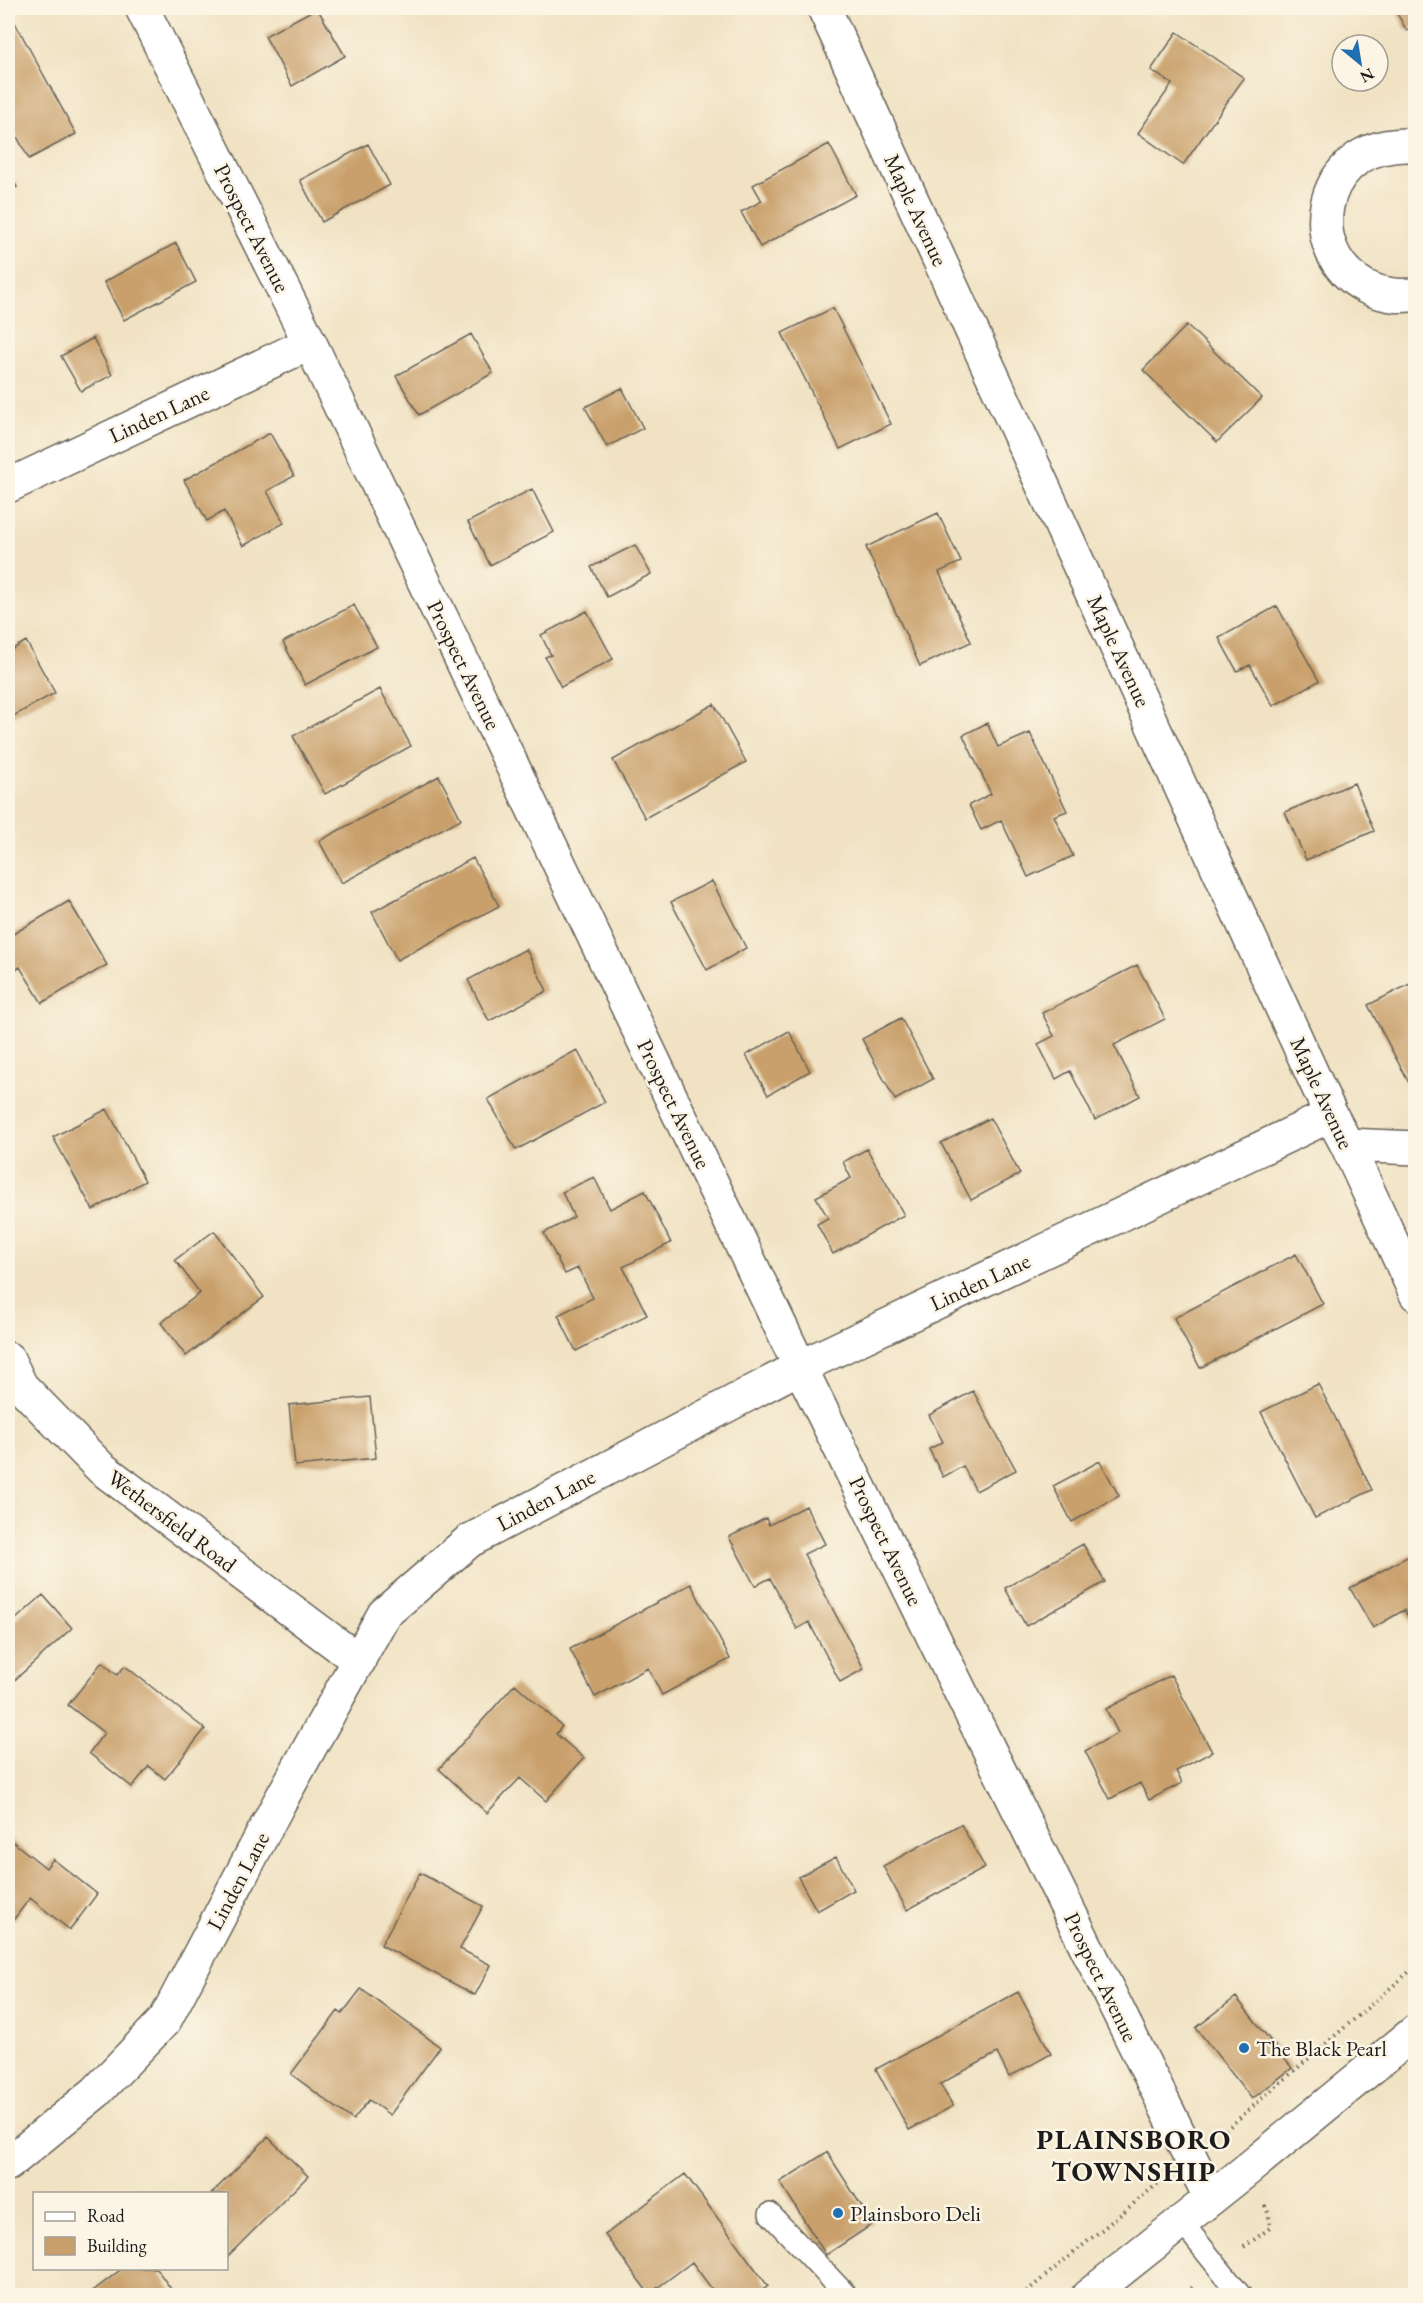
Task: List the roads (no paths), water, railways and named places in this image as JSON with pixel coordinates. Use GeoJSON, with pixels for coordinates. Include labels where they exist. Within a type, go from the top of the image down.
{"type":"FeatureCollection","features":[{"type":"Feature","properties":{"kind":"street","name":"Prospect Avenue"},"geometry":{"type":"LineString","coordinates":[[142,8],[310,344],[800,1367],[1210,2197]]}},
{"type":"Feature","properties":{"kind":"street","name":"Maple Avenue"},"geometry":{"type":"LineString","coordinates":[[824,8],[1331,1115],[1416,1294]]}},
{"type":"Feature","properties":{"kind":"street"},"geometry":{"type":"LineString","coordinates":[[1416,146],[1408,144],[1377,147],[1356,159],[1335,182],[1326,204],[1326,236],[1334,258],[1356,281],[1377,292],[1416,294]]}},
{"type":"Feature","properties":{"kind":"street","name":"Linden Lane"},"geometry":{"type":"LineString","coordinates":[[8,486],[310,344]]}},
{"type":"Feature","properties":{"kind":"street","name":"Linden Lane"},"geometry":{"type":"LineString","coordinates":[[8,2164],[96,2092],[165,2020],[279,1803],[384,1614],[469,1541],[800,1367],[1331,1115]]}},
{"type":"Feature","properties":{"kind":"street"},"geometry":{"type":"LineString","coordinates":[[1347,1145],[1416,1148]]}},
{"type":"Feature","properties":{"kind":"street","name":"Wethersfield Road"},"geometry":{"type":"LineString","coordinates":[[8,1359],[21,1386],[101,1468],[358,1660]]}},
{"type":"Feature","properties":{"kind":"street"},"geometry":{"type":"LineString","coordinates":[[1088,2295],[1248,2169],[1416,2031]]}},
{"type":"Feature","properties":{"kind":"lane"},"geometry":{"type":"LineString","coordinates":[[770,2214],[847,2295]]}},
{"type":"Feature","properties":{"kind":"lane"},"geometry":{"type":"LineString","coordinates":[[1181,2221],[1241,2295]]}},
{"type":"Feature","properties":{"kind":"place","name":"The Black Pearl"},"geometry":{"type":"Point","coordinates":[1244,2048]}},
{"type":"Feature","properties":{"kind":"place","name":"Plainsboro Deli"},"geometry":{"type":"Point","coordinates":[838,2213]}},
{"type":"Feature","properties":{"kind":"district","name":"PLAINSBORO TOWNSHIP"},"geometry":{"type":"Point","coordinates":[1134,2155]}}]}
